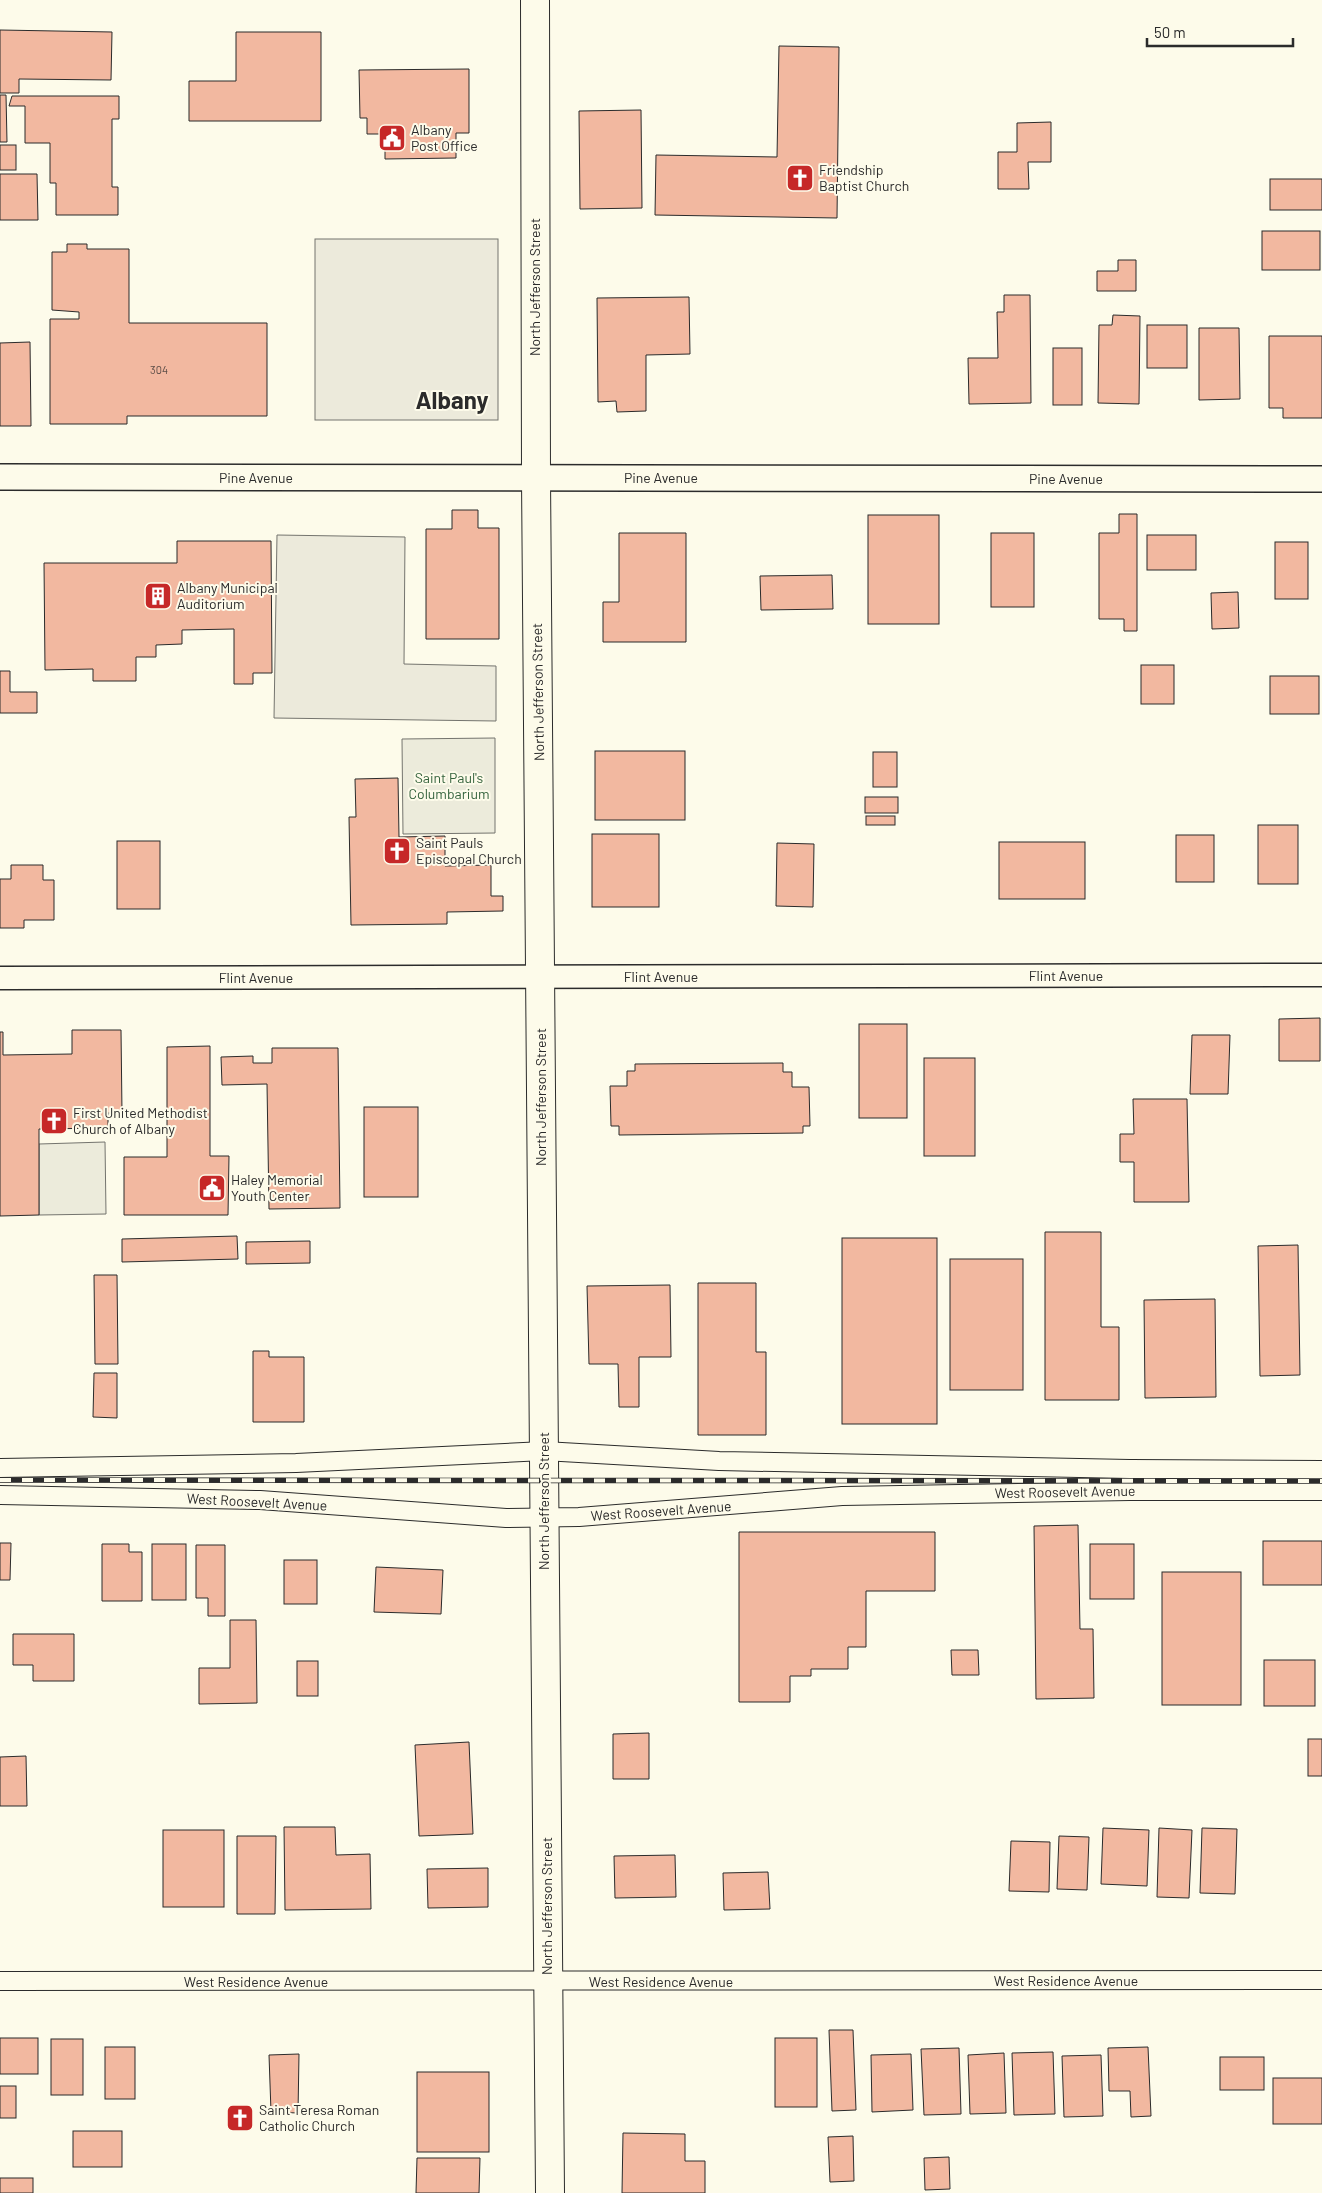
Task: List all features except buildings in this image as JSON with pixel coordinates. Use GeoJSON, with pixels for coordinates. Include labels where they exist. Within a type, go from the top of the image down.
{"type":"FeatureCollection","features":[{"type":"Feature","properties":{"kind":"main road","name":"North Jefferson Street"},"geometry":{"type":"LineString","coordinates":[[535,0],[536,478],[550,2193]]}},
{"type":"Feature","properties":{"kind":"main road","name":"Pine Avenue"},"geometry":{"type":"LineString","coordinates":[[0,477],[1322,479]]}},
{"type":"Feature","properties":{"kind":"street","name":"Flint Avenue"},"geometry":{"type":"LineString","coordinates":[[0,978],[1322,975]]}},
{"type":"Feature","properties":{"kind":"street","name":"West Roosevelt Avenue"},"geometry":{"type":"LineString","coordinates":[[0,1468],[296,1463],[544,1451],[719,1461],[1130,1469],[1322,1470]]}},
{"type":"Feature","properties":{"kind":"street","name":"West Roosevelt Avenue"},"geometry":{"type":"LineString","coordinates":[[0,1495],[260,1500],[497,1518],[544,1518],[579,1517],[842,1496],[1130,1491],[1322,1492]]}},
{"type":"Feature","properties":{"kind":"street","name":"West Residence Avenue"},"geometry":{"type":"LineString","coordinates":[[0,1981],[1322,1980]]}},
{"type":"Feature","properties":{"kind":"green space","name":"Saint Paul's Columbarium"},"geometry":{"type":"Polygon","coordinates":[[[495,738],[495,833],[403,834],[402,739],[495,738]]]}},
{"type":"Feature","properties":{"kind":"green space"},"geometry":{"type":"Polygon","coordinates":[[[105,1142],[106,1214],[39,1215],[39,1144],[105,1142]]]}},
{"type":"Feature","properties":{"kind":"shaded area"},"geometry":{"type":"Polygon","coordinates":[[[315,239],[498,239],[498,420],[315,420],[315,239]]]}},
{"type":"Feature","properties":{"kind":"shaded area"},"geometry":{"type":"Polygon","coordinates":[[[277,535],[405,537],[404,664],[496,666],[496,721],[274,718],[277,535]]]}},
{"type":"Feature","properties":{"kind":"railway"},"geometry":{"type":"LineString","coordinates":[[0,1480],[1322,1481]]}},
{"type":"Feature","properties":{"kind":"place","name":"Albany Post Office"},"geometry":{"type":"Point","coordinates":[392,138]}},
{"type":"Feature","properties":{"kind":"place","name":"Friendship Baptist Church"},"geometry":{"type":"Point","coordinates":[800,178]}},
{"type":"Feature","properties":{"kind":"place","name":"Albany Municipal Auditorium"},"geometry":{"type":"Point","coordinates":[158,596]}},
{"type":"Feature","properties":{"kind":"place","name":"Saint Pauls Episcopal Church"},"geometry":{"type":"Point","coordinates":[397,851]}},
{"type":"Feature","properties":{"kind":"place","name":"First United Methodist Church of Albany"},"geometry":{"type":"Point","coordinates":[54,1121]}},
{"type":"Feature","properties":{"kind":"place","name":"Haley Memorial Youth Center"},"geometry":{"type":"Point","coordinates":[212,1188]}},
{"type":"Feature","properties":{"kind":"place","name":"Saint Teresa Roman Catholic Church"},"geometry":{"type":"Point","coordinates":[240,2118]}},
{"type":"Feature","properties":{"kind":"district","name":"Albany"},"geometry":{"type":"Point","coordinates":[452,401]}}]}
